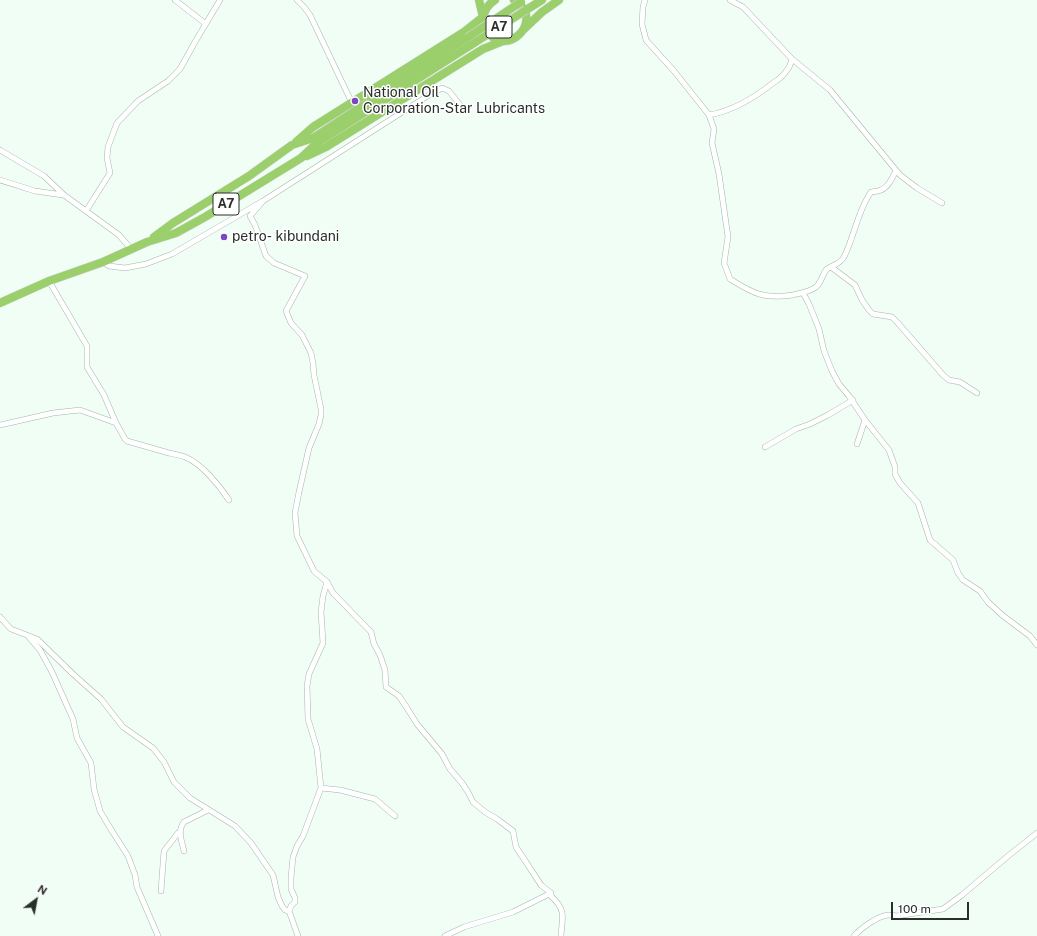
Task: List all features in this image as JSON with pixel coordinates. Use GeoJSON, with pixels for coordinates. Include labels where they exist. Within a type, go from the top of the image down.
{"type":"FeatureCollection","features":[{"type":"Feature","properties":{"kind":"highway"},"geometry":{"type":"LineString","coordinates":[[479,0],[484,26],[488,33],[503,41]]}},
{"type":"Feature","properties":{"kind":"highway"},"geometry":{"type":"LineString","coordinates":[[292,145],[313,127],[464,32],[483,17],[488,6],[495,0]]}},
{"type":"Feature","properties":{"kind":"highway"},"geometry":{"type":"LineString","coordinates":[[514,0],[526,13],[524,29]]}},
{"type":"Feature","properties":{"kind":"highway","name":"A7"},"geometry":{"type":"LineString","coordinates":[[0,303],[49,281],[103,262],[147,242],[176,232],[205,217],[301,158],[315,141],[525,0]]}},
{"type":"Feature","properties":{"kind":"highway","name":"A7"},"geometry":{"type":"LineString","coordinates":[[147,242],[173,223],[249,176],[292,145],[315,141],[542,0]]}},
{"type":"Feature","properties":{"kind":"highway"},"geometry":{"type":"LineString","coordinates":[[301,158],[326,147],[483,49],[515,38],[522,33],[524,29],[542,12],[559,0]]}},
{"type":"Feature","properties":{"kind":"street"},"geometry":{"type":"LineString","coordinates":[[175,0],[206,24]]}},
{"type":"Feature","properties":{"kind":"street"},"geometry":{"type":"LineString","coordinates":[[86,211],[110,173],[107,158],[108,146],[118,124],[138,101],[168,82],[180,69],[220,0]]}},
{"type":"Feature","properties":{"kind":"street"},"geometry":{"type":"LineString","coordinates":[[297,0],[310,15],[352,102]]}},
{"type":"Feature","properties":{"kind":"street"},"geometry":{"type":"LineString","coordinates":[[645,0],[642,24],[646,40],[674,71],[709,116],[714,129],[712,143],[719,174],[728,237],[724,263],[730,279],[752,291],[771,297],[786,296],[812,290],[819,284],[826,270],[836,265],[843,259],[851,243],[857,220],[871,192],[885,188],[891,181],[896,171]]}},
{"type":"Feature","properties":{"kind":"street"},"geometry":{"type":"LineString","coordinates":[[730,0],[743,7],[792,59],[830,90],[884,154],[896,171],[917,188],[942,203]]}},
{"type":"Feature","properties":{"kind":"street"},"geometry":{"type":"LineString","coordinates":[[709,116],[720,114],[746,103],[757,96],[787,70],[792,59]]}},
{"type":"Feature","properties":{"kind":"street"},"geometry":{"type":"LineString","coordinates":[[103,262],[108,266],[125,268],[146,264],[172,254],[264,201],[429,94],[442,88],[449,91],[461,106]]}},
{"type":"Feature","properties":{"kind":"street"},"geometry":{"type":"LineString","coordinates":[[0,150],[44,176],[64,195],[119,235],[131,249]]}},
{"type":"Feature","properties":{"kind":"street"},"geometry":{"type":"LineString","coordinates":[[0,180],[34,191],[64,195]]}},
{"type":"Feature","properties":{"kind":"street"},"geometry":{"type":"LineString","coordinates":[[264,201],[250,216],[255,225],[266,256],[274,263],[306,276],[286,311],[291,323],[302,335],[311,353],[321,409],[319,424],[308,448],[295,513],[297,536],[314,570],[326,582],[333,593],[371,632],[374,644],[380,654],[385,670],[386,687],[399,696],[417,724],[442,754],[450,769],[462,783],[473,802],[484,812],[497,819],[512,831],[516,847],[541,885],[551,893],[551,896],[558,903],[563,915],[561,936]]}},
{"type":"Feature","properties":{"kind":"street"},"geometry":{"type":"LineString","coordinates":[[831,267],[855,286],[868,310],[873,314],[892,317],[943,375],[949,380],[960,382],[977,393]]}},
{"type":"Feature","properties":{"kind":"street"},"geometry":{"type":"LineString","coordinates":[[49,281],[87,346],[87,367],[104,395],[116,423],[127,441],[188,458],[203,469],[221,488],[229,500]]}},
{"type":"Feature","properties":{"kind":"street"},"geometry":{"type":"LineString","coordinates":[[803,293],[819,329],[824,351],[832,371],[839,384],[853,400],[865,420],[889,450],[895,467],[895,474],[900,483],[918,503],[930,540],[953,560],[958,573],[963,580],[980,591],[988,602],[1007,619],[1030,636],[1037,645]]}},
{"type":"Feature","properties":{"kind":"street"},"geometry":{"type":"LineString","coordinates":[[765,447],[796,428],[828,416],[853,400]]}},
{"type":"Feature","properties":{"kind":"street"},"geometry":{"type":"LineString","coordinates":[[0,426],[53,413],[80,410],[116,423]]}},
{"type":"Feature","properties":{"kind":"street"},"geometry":{"type":"LineString","coordinates":[[857,444],[865,420]]}},
{"type":"Feature","properties":{"kind":"street"},"geometry":{"type":"LineString","coordinates":[[289,911],[296,898],[291,889],[293,857],[303,836],[321,788],[317,749],[308,719],[307,686],[309,674],[323,643],[321,612],[326,582]]}},
{"type":"Feature","properties":{"kind":"street"},"geometry":{"type":"LineString","coordinates":[[0,616],[11,629],[37,639],[101,699],[122,727],[153,748],[164,762],[174,782],[190,798],[234,826],[251,843],[273,875],[278,897],[285,910],[289,911],[298,936]]}},
{"type":"Feature","properties":{"kind":"street"},"geometry":{"type":"LineString","coordinates":[[27,635],[40,650],[73,718],[77,738],[91,763],[94,789],[100,811],[128,856],[135,875],[137,887],[158,936]]}},
{"type":"Feature","properties":{"kind":"street"},"geometry":{"type":"LineString","coordinates":[[321,788],[340,790],[375,799],[395,816]]}},
{"type":"Feature","properties":{"kind":"street"},"geometry":{"type":"LineString","coordinates":[[184,852],[180,833],[181,826],[184,822],[208,810]]}},
{"type":"Feature","properties":{"kind":"street"},"geometry":{"type":"LineString","coordinates":[[161,891],[164,851],[180,833]]}},
{"type":"Feature","properties":{"kind":"street"},"geometry":{"type":"LineString","coordinates":[[854,936],[869,923],[888,915],[896,916],[943,909],[1037,833]]}},
{"type":"Feature","properties":{"kind":"street"},"geometry":{"type":"LineString","coordinates":[[445,936],[464,928],[513,912],[551,893]]}},
{"type":"Feature","properties":{"kind":"place","name":"National Oil Corporation-Star Lubricants"},"geometry":{"type":"Point","coordinates":[355,101]}},
{"type":"Feature","properties":{"kind":"place","name":"petro- kibundani"},"geometry":{"type":"Point","coordinates":[224,237]}}]}
